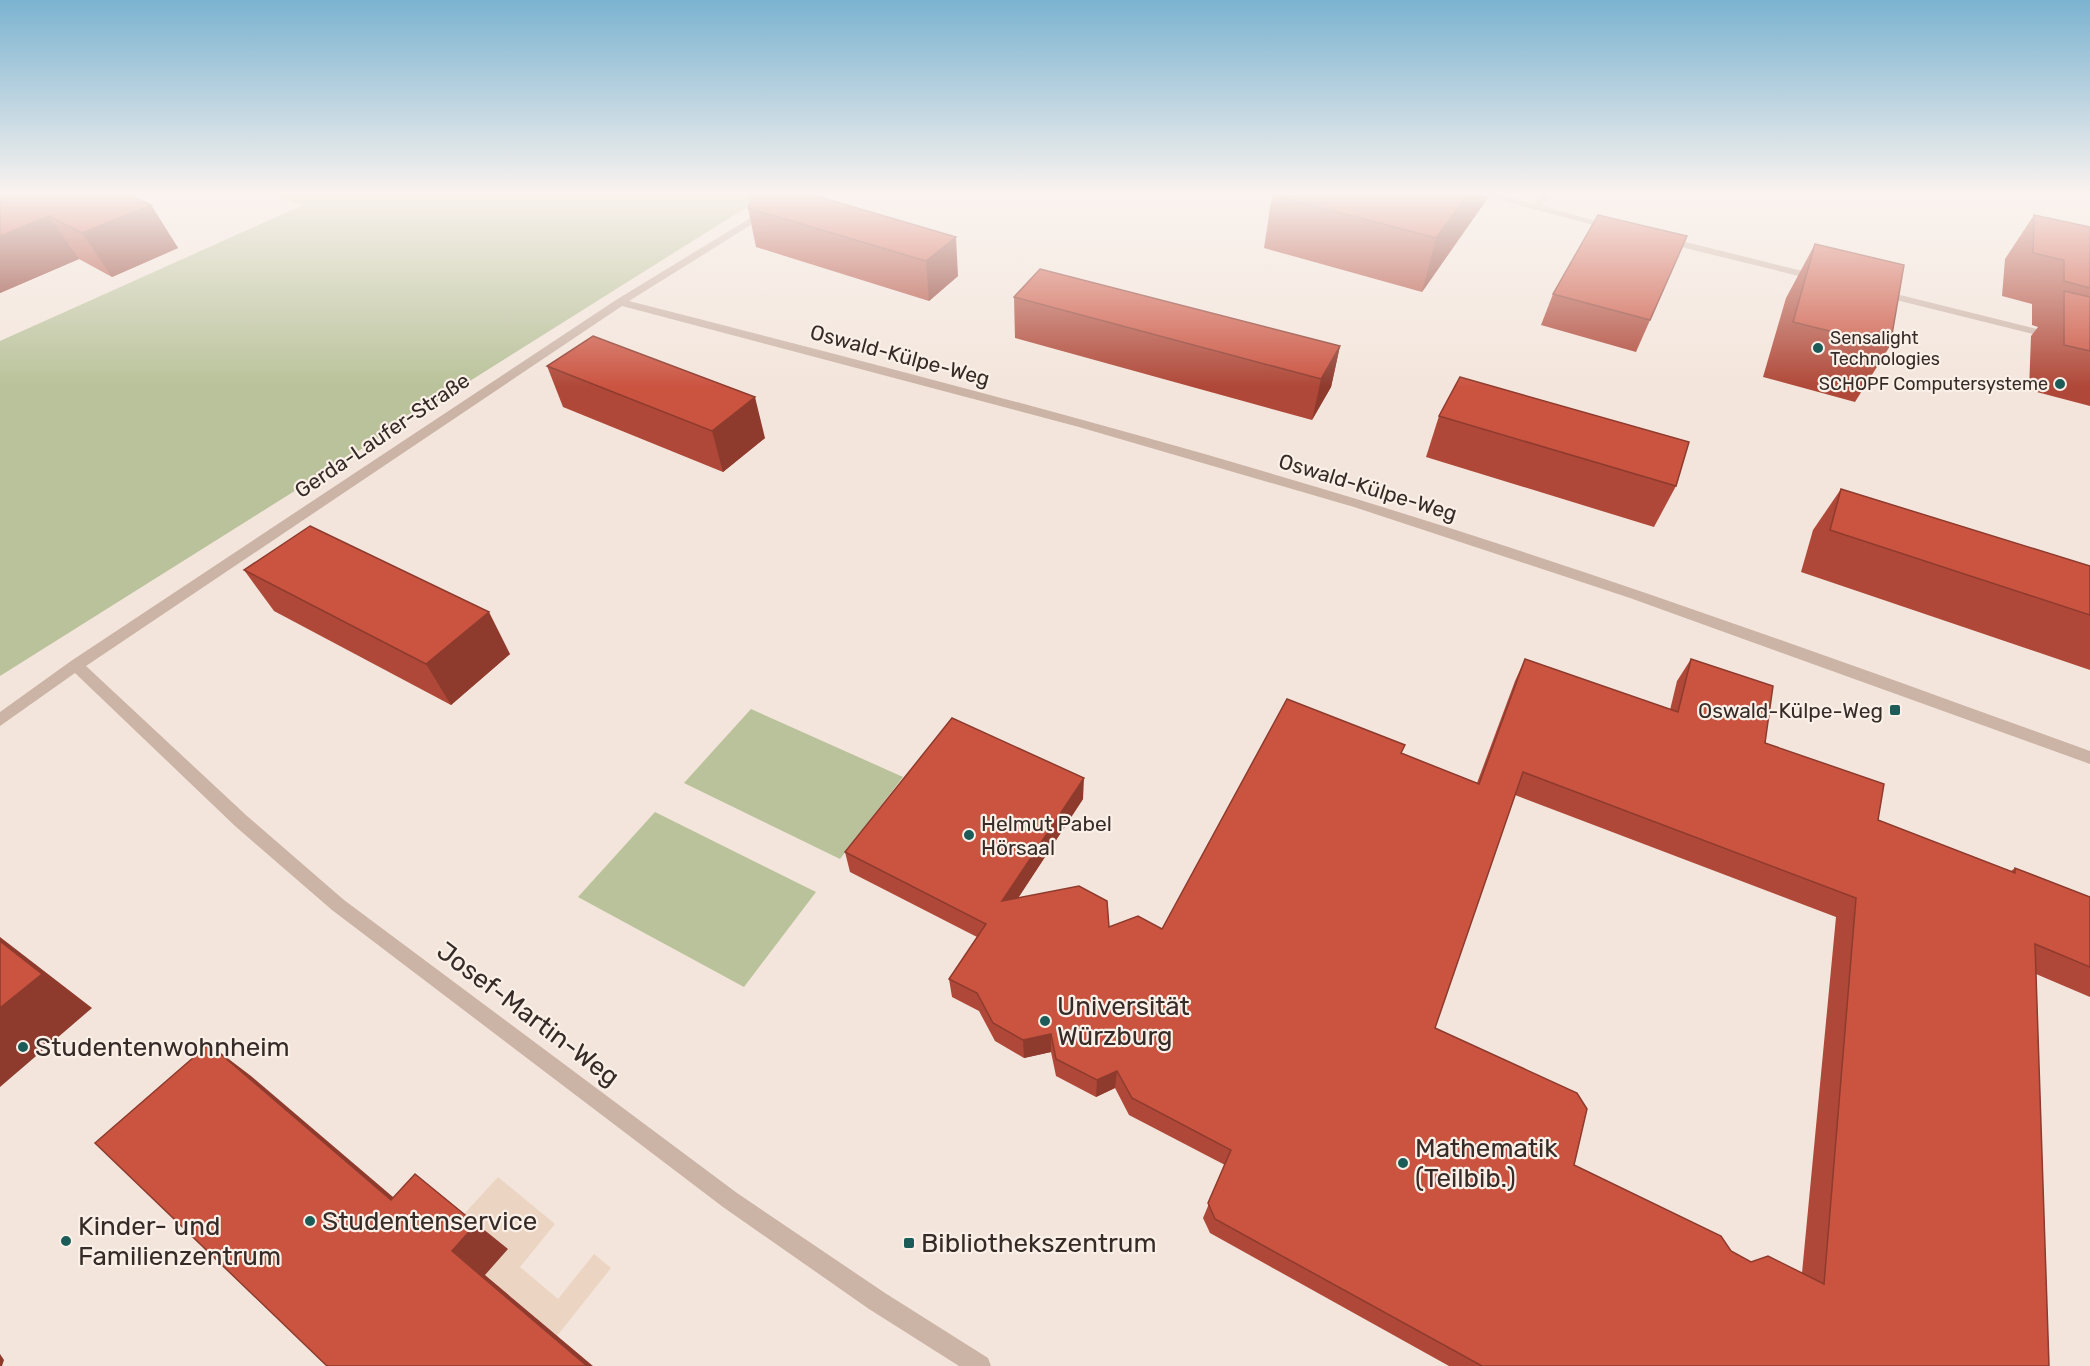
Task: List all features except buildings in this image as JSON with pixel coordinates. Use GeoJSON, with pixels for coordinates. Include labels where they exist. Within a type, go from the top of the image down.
{"type":"FeatureCollection","features":[{"type":"Feature","properties":{"kind":"street","name":"Gerda-Laufer-Straße"},"geometry":{"type":"LineString","coordinates":[[0,720],[76,665],[620,302],[691,259]]}},
{"type":"Feature","properties":{"kind":"street"},"geometry":{"type":"LineString","coordinates":[[1740,259],[1826,280]]}},
{"type":"Feature","properties":{"kind":"street"},"geometry":{"type":"LineString","coordinates":[[1873,291],[2090,345]]}},
{"type":"Feature","properties":{"kind":"street","name":"Oswald-Külpe-Weg"},"geometry":{"type":"LineString","coordinates":[[620,302],[1132,437],[1357,503],[1539,561],[1884,682],[2090,758]]}},
{"type":"Feature","properties":{"kind":"street","name":"Josef-Martin-Weg"},"geometry":{"type":"LineString","coordinates":[[76,665],[241,821],[338,905],[730,1200],[878,1301],[980,1366]]}},
{"type":"Feature","properties":{"kind":"green space"},"geometry":{"type":"Polygon","coordinates":[[[183,259],[664,259],[0,676],[0,341],[183,259]]]}},
{"type":"Feature","properties":{"kind":"green space"},"geometry":{"type":"Polygon","coordinates":[[[751,709],[903,777],[840,859],[684,783],[751,709]]]}},
{"type":"Feature","properties":{"kind":"green space"},"geometry":{"type":"Polygon","coordinates":[[[655,812],[816,892],[744,987],[578,897],[655,812]]]}},
{"type":"Feature","properties":{"kind":"shaded area"},"geometry":{"type":"Polygon","coordinates":[[[498,1177],[555,1224],[520,1267],[558,1299],[594,1254],[611,1268],[557,1336],[442,1238],[498,1177]]]}},
{"type":"Feature","properties":{"kind":"place","name":"Sensalight Technologies"},"geometry":{"type":"Point","coordinates":[1818,348]}},
{"type":"Feature","properties":{"kind":"place","name":"SCHOPF Computersysteme"},"geometry":{"type":"Point","coordinates":[2060,384]}},
{"type":"Feature","properties":{"kind":"place","name":"Oswald-Külpe-Weg"},"geometry":{"type":"Point","coordinates":[1895,710]}},
{"type":"Feature","properties":{"kind":"place","name":"Helmut Pabel Hörsaal"},"geometry":{"type":"Point","coordinates":[969,835]}},
{"type":"Feature","properties":{"kind":"place","name":"Universität Würzburg"},"geometry":{"type":"Point","coordinates":[1045,1021]}},
{"type":"Feature","properties":{"kind":"place","name":"Studentenwohnheim"},"geometry":{"type":"Point","coordinates":[23,1047]}},
{"type":"Feature","properties":{"kind":"place","name":"Mathematik (Teilbib.)"},"geometry":{"type":"Point","coordinates":[1403,1163]}},
{"type":"Feature","properties":{"kind":"place","name":"Studentenservice"},"geometry":{"type":"Point","coordinates":[310,1221]}},
{"type":"Feature","properties":{"kind":"place","name":"Kinder- und Familienzentrum"},"geometry":{"type":"Point","coordinates":[66,1241]}},
{"type":"Feature","properties":{"kind":"place","name":"Bibliothekszentrum"},"geometry":{"type":"Point","coordinates":[909,1243]}}]}
